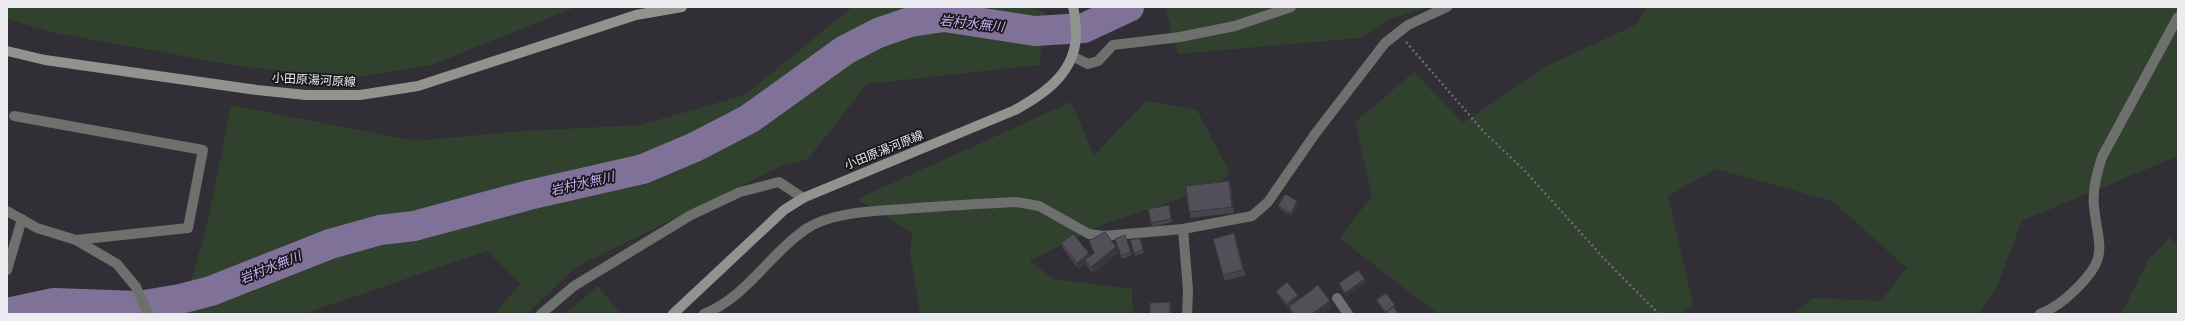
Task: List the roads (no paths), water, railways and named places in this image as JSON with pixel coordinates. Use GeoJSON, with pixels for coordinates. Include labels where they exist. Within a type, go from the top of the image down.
{"type":"FeatureCollection","features":[{"type":"Feature","properties":{"kind":"main road","name":"小田原湯河原線"},"geometry":{"type":"LineString","coordinates":[[7,51],[45,60],[257,90],[306,95],[360,95],[418,86],[636,15],[682,7]]}},
{"type":"Feature","properties":{"kind":"main road","name":"小田原湯河原線"},"geometry":{"type":"LineString","coordinates":[[673,314],[784,210],[803,198],[1015,110],[1038,97],[1059,80],[1072,56],[1077,43],[1074,9]]}},
{"type":"Feature","properties":{"kind":"street"},"geometry":{"type":"LineString","coordinates":[[1072,56],[1088,64],[1098,61],[1113,45],[1180,37],[1235,26],[1291,7]]}},
{"type":"Feature","properties":{"kind":"street"},"geometry":{"type":"LineString","coordinates":[[704,314],[721,307],[765,268],[789,242],[808,228],[838,216],[888,210],[1016,202],[1039,206],[1089,234],[1103,236],[1182,229],[1238,220],[1252,216],[1268,202],[1315,134],[1385,43],[1408,25],[1447,7]]}},
{"type":"Feature","properties":{"kind":"street"},"geometry":{"type":"LineString","coordinates":[[2040,314],[2068,297],[2090,276],[2099,257],[2100,238],[2094,206],[2096,178],[2102,156],[2178,17]]}},
{"type":"Feature","properties":{"kind":"street"},"geometry":{"type":"LineString","coordinates":[[14,116],[203,150],[188,228],[76,240]]}},
{"type":"Feature","properties":{"kind":"street"},"geometry":{"type":"LineString","coordinates":[[541,314],[574,286],[644,243],[691,215],[740,192],[779,182],[803,198]]}},
{"type":"Feature","properties":{"kind":"street"},"geometry":{"type":"LineString","coordinates":[[7,211],[37,228],[76,240],[117,264],[136,287],[148,314]]}},
{"type":"Feature","properties":{"kind":"street"},"geometry":{"type":"LineString","coordinates":[[7,270],[22,219]]}},
{"type":"Feature","properties":{"kind":"street"},"geometry":{"type":"LineString","coordinates":[[1182,229],[1188,290],[1187,314]]}},
{"type":"Feature","properties":{"kind":"street"},"geometry":{"type":"LineString","coordinates":[[1337,298],[1348,314]]}},
{"type":"Feature","properties":{"kind":"waterway","name":"岩村水無川"},"geometry":{"type":"LineString","coordinates":[[7,313],[54,303],[138,306],[180,299],[211,291],[330,244],[380,230],[414,226],[529,195],[643,169],[695,147],[749,119],[845,50],[878,33],[910,22],[944,17],[1035,31],[1084,28],[1129,7]]}}]}
